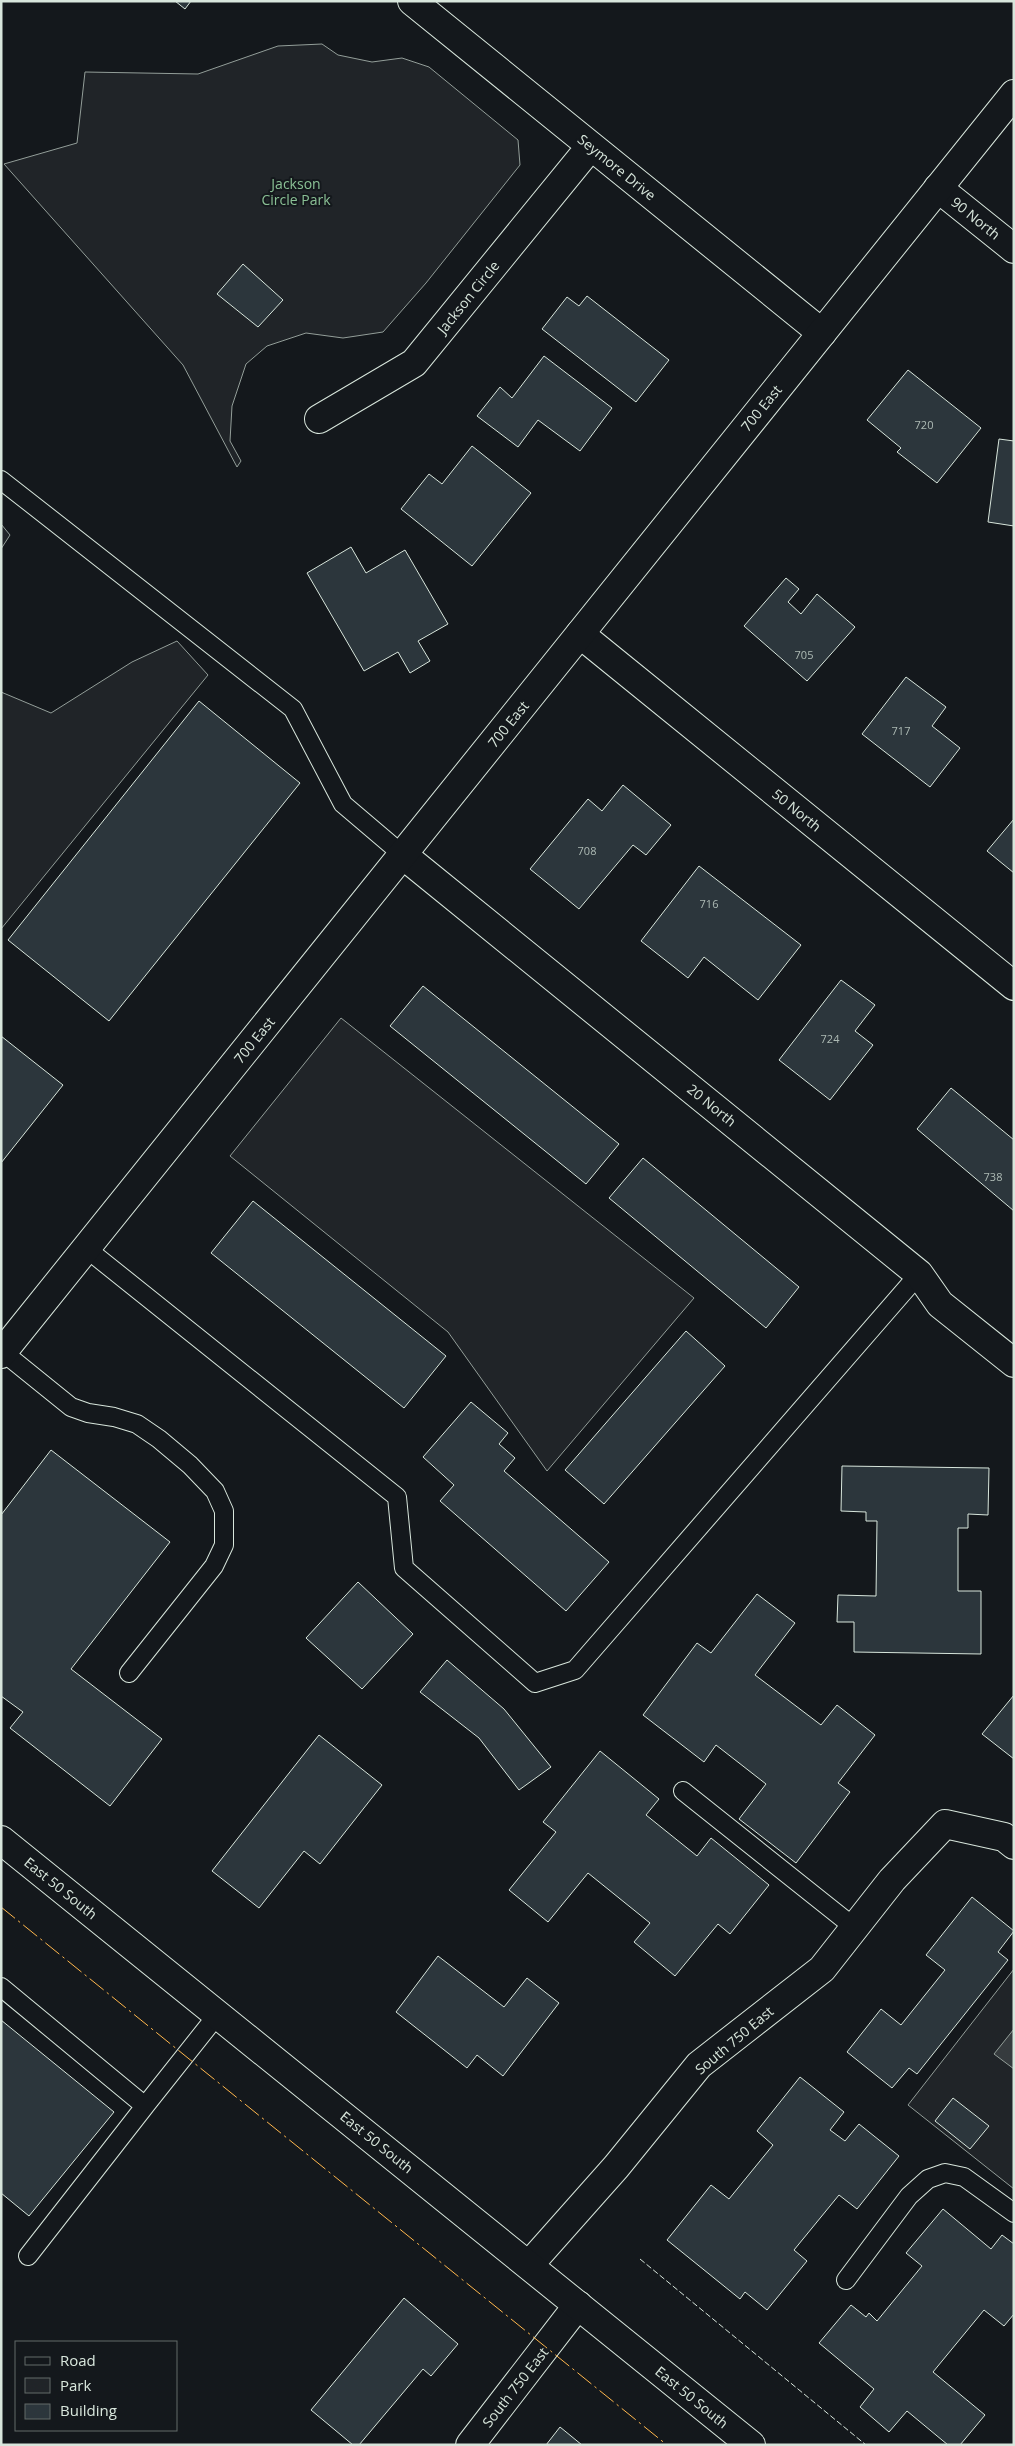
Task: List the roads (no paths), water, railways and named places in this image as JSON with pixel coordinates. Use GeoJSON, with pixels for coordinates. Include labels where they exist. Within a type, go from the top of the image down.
{"type":"FeatureCollection","features":[{"type":"Feature","properties":{"kind":"street","name":"Seymore Drive"},"geometry":{"type":"LineString","coordinates":[[412,1],[822,333]]}},
{"type":"Feature","properties":{"kind":"street","name":"700 East"},"geometry":{"type":"LineString","coordinates":[[2,1353],[1014,94]]}},
{"type":"Feature","properties":{"kind":"street","name":"Jackson Circle"},"geometry":{"type":"LineString","coordinates":[[319,419],[414,364],[591,146]]}},
{"type":"Feature","properties":{"kind":"street","name":"90 North"},"geometry":{"type":"LineString","coordinates":[[938,188],[1014,249]]}},
{"type":"Feature","properties":{"kind":"street","name":"50 North"},"geometry":{"type":"LineString","coordinates":[[580,634],[1014,986]]}},
{"type":"Feature","properties":{"kind":"street","name":"20 North"},"geometry":{"type":"LineString","coordinates":[[404,854],[919,1274],[940,1304],[1014,1363]]}},
{"type":"Feature","properties":{"kind":"street","name":"South 750 East"},"geometry":{"type":"LineString","coordinates":[[529,2265],[616,2167],[699,2065],[822,1969],[892,1880],[945,1824],[1004,1837],[1014,1845]]}},
{"type":"Feature","properties":{"kind":"street","name":"East 50 South"},"geometry":{"type":"LineString","coordinates":[[1,1840],[752,2445]]}},
{"type":"Feature","properties":{"kind":"street","name":"South 750 East"},"geometry":{"type":"LineString","coordinates":[[470,2445],[578,2305]]}},
{"type":"Feature","properties":{"kind":"lane"},"geometry":{"type":"LineString","coordinates":[[1,480],[293,709],[343,804],[404,854]]}},
{"type":"Feature","properties":{"kind":"lane"},"geometry":{"type":"LineString","coordinates":[[87,1249],[397,1497],[404,1568],[535,1683],[574,1670],[919,1274]]}},
{"type":"Feature","properties":{"kind":"lane"},"geometry":{"type":"LineString","coordinates":[[2,1353],[71,1407],[88,1413],[114,1417],[137,1424],[159,1439],[190,1465],[216,1491],[224,1511],[224,1545],[214,1566],[129,1673]]}},
{"type":"Feature","properties":{"kind":"lane"},"geometry":{"type":"LineString","coordinates":[[683,1791],[855,1928]]}},
{"type":"Feature","properties":{"kind":"lane"},"geometry":{"type":"LineString","coordinates":[[1,1987],[146,2106]]}},
{"type":"Feature","properties":{"kind":"lane"},"geometry":{"type":"LineString","coordinates":[[28,2256],[218,2014]]}},
{"type":"Feature","properties":{"kind":"lane"},"geometry":{"type":"LineString","coordinates":[[846,2280],[909,2196],[928,2179],[944,2173],[964,2177],[1014,2213]]}},
{"type":"Feature","properties":{"kind":"park label","name":"Jackson Circle Park"},"geometry":{"type":"Point","coordinates":[296,192]}}]}
